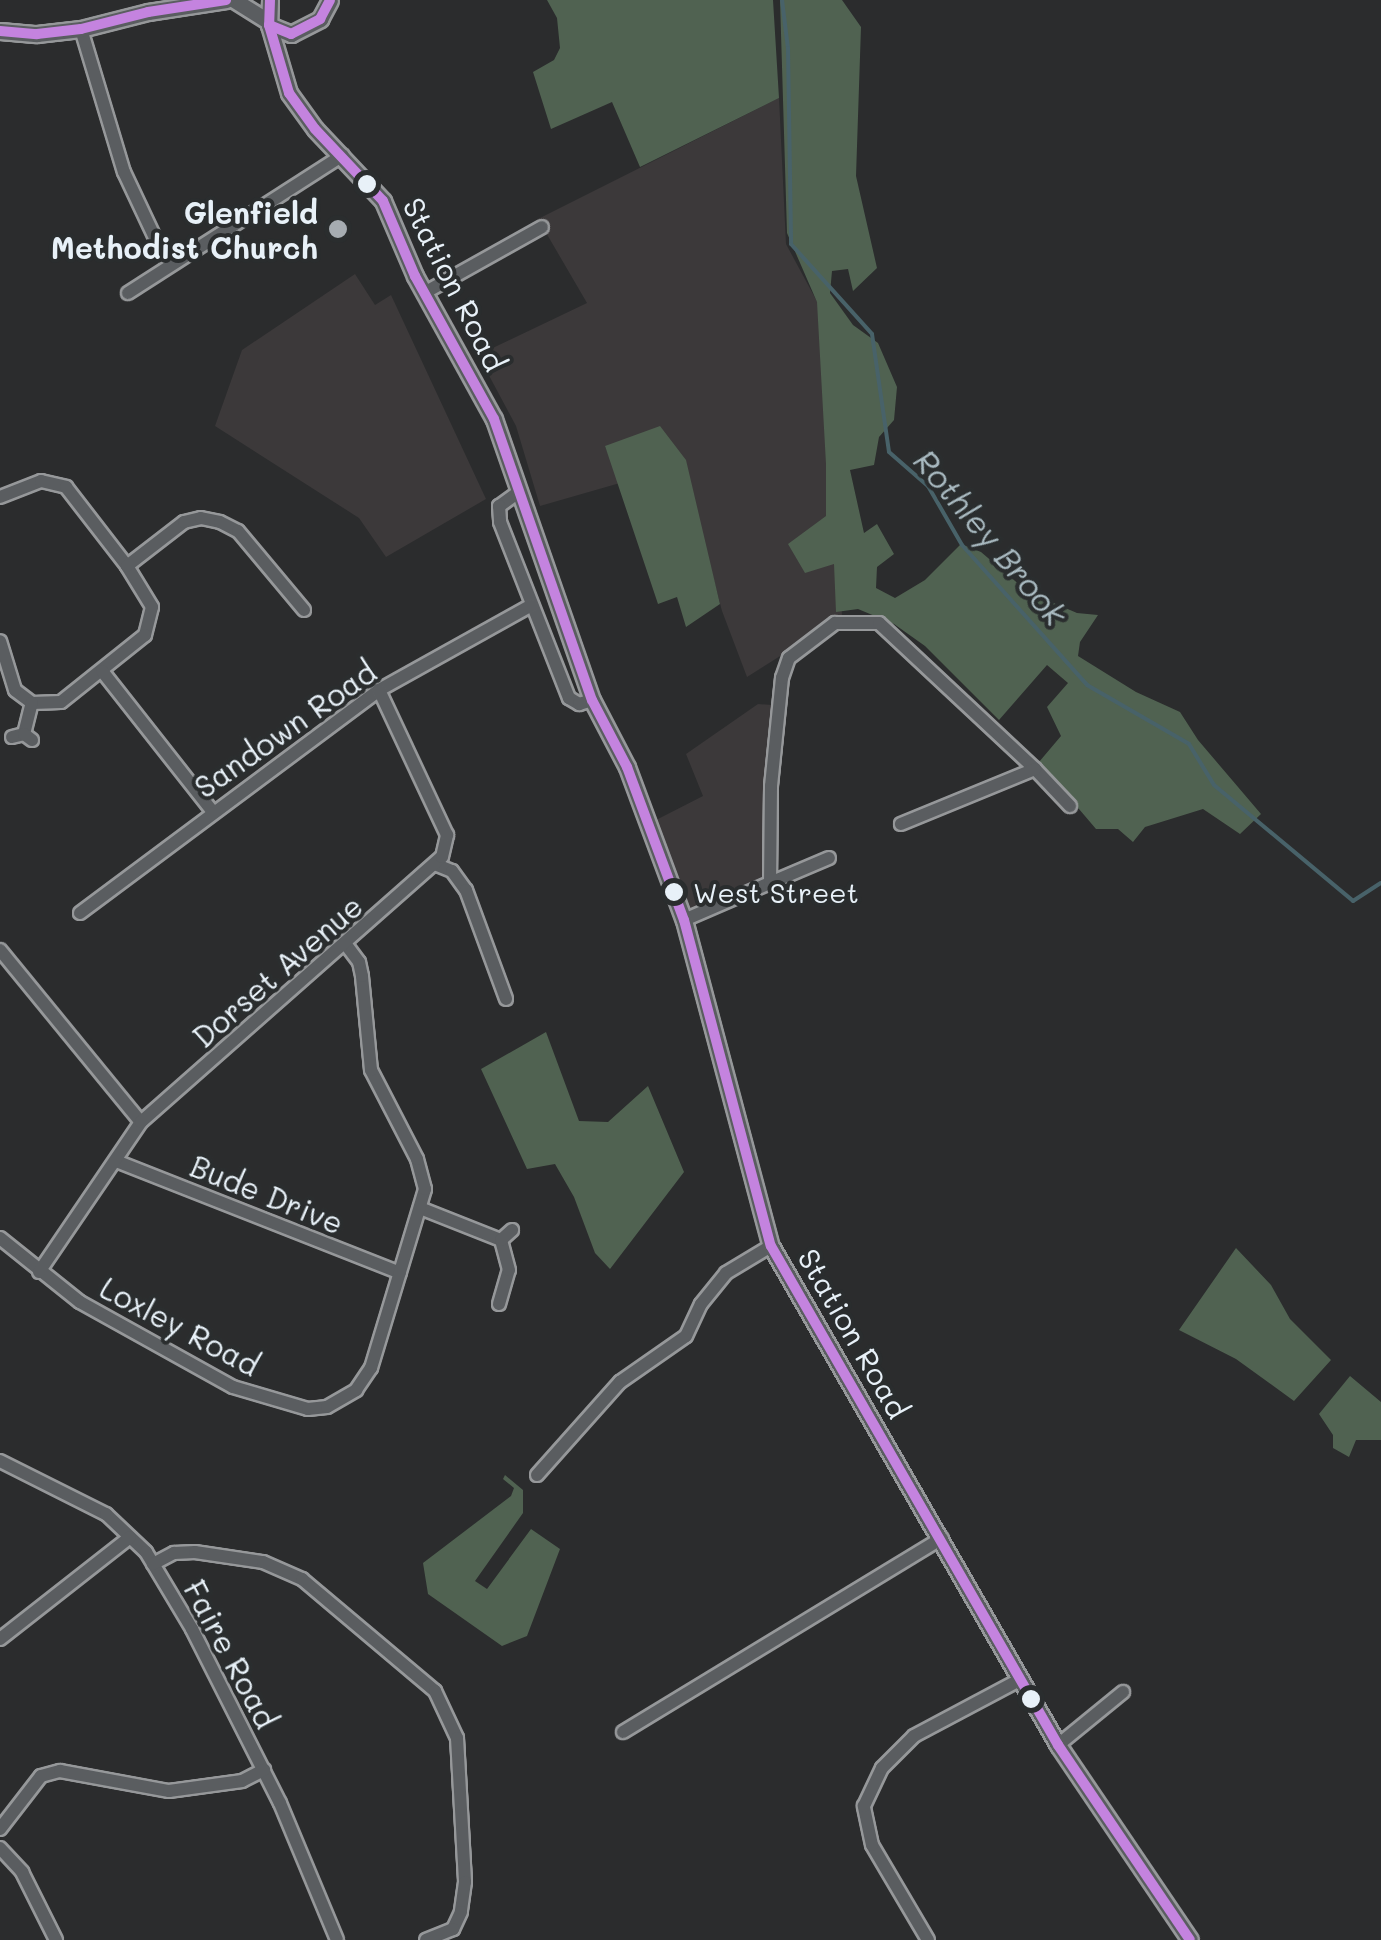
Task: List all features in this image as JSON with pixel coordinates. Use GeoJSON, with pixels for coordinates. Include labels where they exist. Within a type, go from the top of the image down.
{"type":"FeatureCollection","features":[{"type":"Feature","properties":{"kind":"street"},"geometry":{"type":"LineString","coordinates":[[0,31],[37,34],[81,29],[148,12],[226,0]]}},
{"type":"Feature","properties":{"kind":"street"},"geometry":{"type":"LineString","coordinates":[[234,0],[292,34]]}},
{"type":"Feature","properties":{"kind":"street","name":"Station Road"},"geometry":{"type":"LineString","coordinates":[[270,0],[268,23],[280,69],[297,105],[383,202],[424,292],[494,419],[592,700],[627,767],[684,920],[771,1246],[1058,1745],[1190,1940]]}},
{"type":"Feature","properties":{"kind":"street"},"geometry":{"type":"LineString","coordinates":[[280,69],[292,34],[328,5],[345,0]]}},
{"type":"Feature","properties":{"kind":"street"},"geometry":{"type":"LineString","coordinates":[[81,29],[124,172],[163,254]]}},
{"type":"Feature","properties":{"kind":"street"},"geometry":{"type":"LineString","coordinates":[[128,293],[344,155]]}},
{"type":"Feature","properties":{"kind":"street"},"geometry":{"type":"LineString","coordinates":[[424,292],[542,227]]}},
{"type":"Feature","properties":{"kind":"street"},"geometry":{"type":"LineString","coordinates":[[0,497],[41,480],[66,488],[127,566],[152,607],[145,635],[61,702],[32,704],[14,690],[0,641]]}},
{"type":"Feature","properties":{"kind":"street","name":"Station Road"},"geometry":{"type":"LineString","coordinates":[[520,491],[504,500],[498,512],[569,698],[579,704],[592,700]]}},
{"type":"Feature","properties":{"kind":"street"},"geometry":{"type":"LineString","coordinates":[[127,566],[184,522],[201,518],[220,522],[238,531],[304,610]]}},
{"type":"Feature","properties":{"kind":"street","name":"Sandown Road"},"geometry":{"type":"LineString","coordinates":[[80,913],[379,690],[532,605]]}},
{"type":"Feature","properties":{"kind":"street"},"geometry":{"type":"LineString","coordinates":[[770,884],[771,786],[782,678],[789,658],[835,623],[880,623],[1070,806]]}},
{"type":"Feature","properties":{"kind":"street"},"geometry":{"type":"LineString","coordinates":[[102,670],[212,811]]}},
{"type":"Feature","properties":{"kind":"street"},"geometry":{"type":"LineString","coordinates":[[379,690],[447,835],[446,850],[437,865],[452,871],[466,890],[506,998]]}},
{"type":"Feature","properties":{"kind":"street"},"geometry":{"type":"LineString","coordinates":[[22,737],[32,704]]}},
{"type":"Feature","properties":{"kind":"street"},"geometry":{"type":"LineString","coordinates":[[900,824],[1035,769]]}},
{"type":"Feature","properties":{"kind":"street"},"geometry":{"type":"LineString","coordinates":[[684,920],[828,858]]}},
{"type":"Feature","properties":{"kind":"street","name":"Dorset Avenue"},"geometry":{"type":"LineString","coordinates":[[40,1272],[141,1122],[437,865]]}},
{"type":"Feature","properties":{"kind":"street","name":"Loxley Road"},"geometry":{"type":"LineString","coordinates":[[0,1238],[80,1302],[233,1387],[308,1409],[338,1402],[364,1380],[425,1190],[417,1158],[371,1070],[360,962],[346,945]]}},
{"type":"Feature","properties":{"kind":"street"},"geometry":{"type":"LineString","coordinates":[[0,950],[141,1122]]}},
{"type":"Feature","properties":{"kind":"street","name":"Bude Drive"},"geometry":{"type":"LineString","coordinates":[[116,1161],[400,1274]]}},
{"type":"Feature","properties":{"kind":"street"},"geometry":{"type":"LineString","coordinates":[[420,1208],[506,1235],[508,1270],[499,1304]]}},
{"type":"Feature","properties":{"kind":"street"},"geometry":{"type":"LineString","coordinates":[[537,1475],[620,1382],[656,1361],[686,1336],[701,1304],[726,1273],[771,1246]]}},
{"type":"Feature","properties":{"kind":"street","name":"Faire Road"},"geometry":{"type":"LineString","coordinates":[[0,1460],[106,1514],[153,1564],[192,1629],[264,1770],[332,1938]]}},
{"type":"Feature","properties":{"kind":"street"},"geometry":{"type":"LineString","coordinates":[[0,1640],[130,1536]]}},
{"type":"Feature","properties":{"kind":"street"},"geometry":{"type":"LineString","coordinates":[[623,1732],[942,1538]]}},
{"type":"Feature","properties":{"kind":"street"},"geometry":{"type":"LineString","coordinates":[[153,1564],[174,1553],[195,1552],[262,1562],[302,1579],[434,1690],[457,1738],[465,1882],[462,1912],[452,1929],[426,1940]]}},
{"type":"Feature","properties":{"kind":"street"},"geometry":{"type":"LineString","coordinates":[[928,1940],[872,1846],[864,1806],[882,1768],[914,1736],[1021,1680]]}},
{"type":"Feature","properties":{"kind":"street"},"geometry":{"type":"LineString","coordinates":[[1058,1745],[1122,1692]]}},
{"type":"Feature","properties":{"kind":"street"},"geometry":{"type":"LineString","coordinates":[[0,1829],[41,1776],[60,1771],[169,1791],[242,1781],[264,1770]]}},
{"type":"Feature","properties":{"kind":"street"},"geometry":{"type":"LineString","coordinates":[[0,1848],[22,1872],[56,1940]]}},
{"type":"Feature","properties":{"kind":"shaded area"},"geometry":{"type":"Polygon","coordinates":[[[779,98],[786,244],[833,331],[842,617],[747,677],[722,611],[705,546],[605,446],[620,483],[540,506],[516,426],[478,355],[587,303],[538,219],[779,98]]]}},
{"type":"Feature","properties":{"kind":"shaded area"},"geometry":{"type":"Polygon","coordinates":[[[355,274],[375,305],[391,295],[486,499],[386,557],[359,518],[215,426],[242,350],[355,274]]]}},
{"type":"Feature","properties":{"kind":"shaded area"},"geometry":{"type":"Polygon","coordinates":[[[758,704],[772,705],[765,787],[764,878],[688,912],[656,820],[703,796],[686,754],[758,704]]]}},
{"type":"Feature","properties":{"kind":"green space"},"geometry":{"type":"Polygon","coordinates":[[[547,0],[773,0],[779,98],[640,167],[612,102],[551,129],[533,72],[554,60],[560,48],[557,18],[547,0]]]}},
{"type":"Feature","properties":{"kind":"green space"},"geometry":{"type":"Polygon","coordinates":[[[780,0],[842,0],[861,27],[856,176],[877,268],[853,291],[848,269],[832,271],[830,293],[853,325],[878,343],[897,387],[894,420],[879,437],[874,465],[850,470],[864,533],[877,524],[894,554],[877,567],[876,588],[895,598],[925,580],[961,544],[981,552],[1028,592],[1077,613],[1098,615],[1080,642],[1078,656],[1136,692],[1180,712],[1198,740],[1261,814],[1240,834],[1203,809],[1145,827],[1133,842],[1118,829],[1096,829],[1039,762],[1061,736],[1047,707],[1068,683],[1047,665],[999,720],[925,646],[894,624],[858,609],[836,612],[834,564],[805,573],[788,544],[826,516],[826,464],[817,302],[787,233],[780,0]]]}},
{"type":"Feature","properties":{"kind":"green space"},"geometry":{"type":"Polygon","coordinates":[[[660,426],[686,460],[720,604],[686,627],[677,597],[658,604],[605,446],[660,426]]]}},
{"type":"Feature","properties":{"kind":"green space"},"geometry":{"type":"Polygon","coordinates":[[[546,1032],[579,1121],[608,1122],[648,1086],[684,1172],[610,1269],[595,1253],[574,1197],[555,1164],[527,1169],[481,1069],[546,1032]]]}},
{"type":"Feature","properties":{"kind":"green space"},"geometry":{"type":"Polygon","coordinates":[[[1236,1248],[1271,1285],[1290,1319],[1331,1360],[1294,1401],[1236,1359],[1179,1330],[1236,1248]]]}},
{"type":"Feature","properties":{"kind":"green space"},"geometry":{"type":"Polygon","coordinates":[[[1350,1376],[1381,1402],[1381,1440],[1356,1440],[1349,1457],[1333,1448],[1333,1435],[1319,1414],[1350,1376]]]}},
{"type":"Feature","properties":{"kind":"green space"},"geometry":{"type":"Polygon","coordinates":[[[505,1475],[523,1490],[523,1513],[475,1581],[487,1589],[531,1529],[560,1549],[527,1636],[502,1646],[428,1594],[423,1563],[511,1496],[514,1488],[503,1479],[505,1475]]]}},
{"type":"Feature","properties":{"kind":"waterway","name":"Rothley Brook"},"geometry":{"type":"LineString","coordinates":[[782,0],[788,48],[791,244],[872,334],[889,452],[928,486],[962,545],[1087,685],[1189,744],[1214,785],[1353,901],[1381,883]]}},
{"type":"Feature","properties":{"kind":"transit line"},"geometry":{"type":"LineString","coordinates":[[0,31],[37,34],[81,29],[148,12],[226,0]]}},
{"type":"Feature","properties":{"kind":"transit line"},"geometry":{"type":"LineString","coordinates":[[270,0],[269,25],[291,34],[320,19],[330,0]]}},
{"type":"Feature","properties":{"kind":"transit line"},"geometry":{"type":"LineString","coordinates":[[269,25],[289,93],[315,129],[383,201],[415,276],[494,419],[592,700],[627,767],[684,920],[771,1246],[1058,1745],[1190,1940]]}},
{"type":"Feature","properties":{"kind":"place","name":"Glenfield Methodist Church"},"geometry":{"type":"Point","coordinates":[338,229]}},
{"type":"Feature","properties":{"kind":"place","name":"West Street"},"geometry":{"type":"Point","coordinates":[674,892]}}]}
